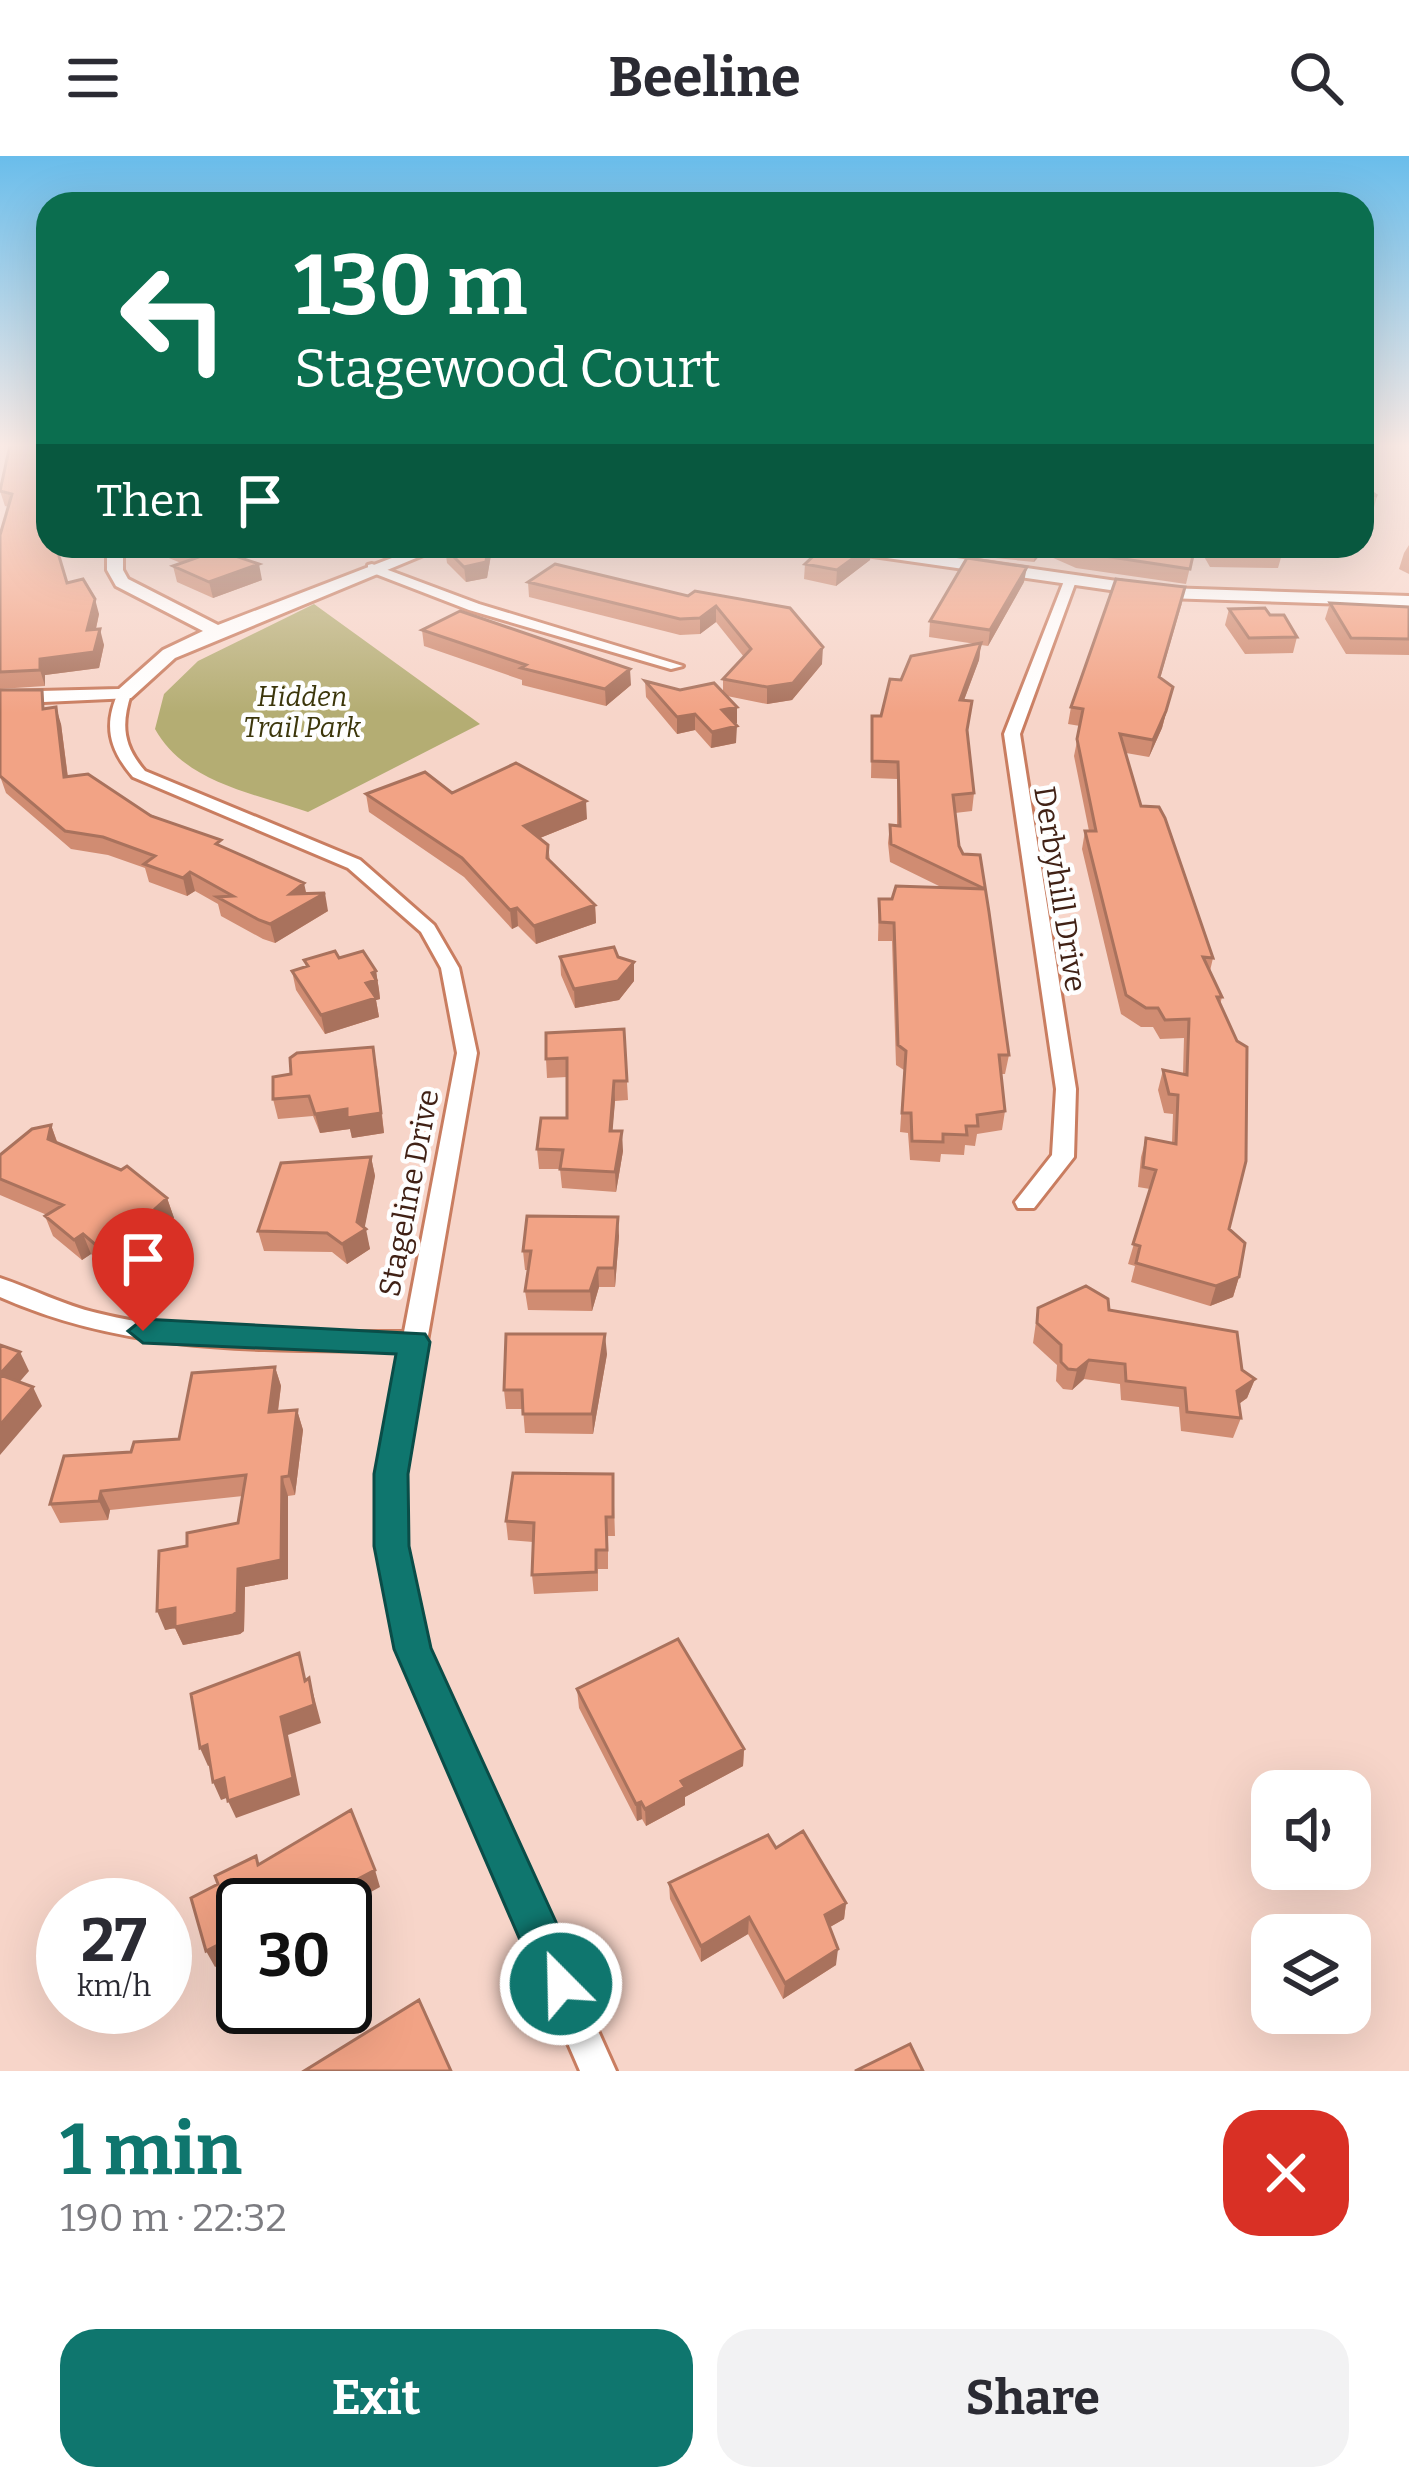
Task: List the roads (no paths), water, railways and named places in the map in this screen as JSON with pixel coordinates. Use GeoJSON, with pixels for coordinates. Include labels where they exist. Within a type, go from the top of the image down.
{"type":"FeatureCollection","features":[{"type":"Feature","properties":{"kind":"street"},"geometry":{"type":"LineString","coordinates":[[114,558],[122,582],[217,631]]}},
{"type":"Feature","properties":{"kind":"street"},"geometry":{"type":"LineString","coordinates":[[0,698],[124,694],[169,654],[401,558]]}},
{"type":"Feature","properties":{"kind":"street"},"geometry":{"type":"LineString","coordinates":[[918,558],[1204,596],[1409,601]]}},
{"type":"Feature","properties":{"kind":"street"},"geometry":{"type":"LineString","coordinates":[[372,568],[474,607],[676,666]]}},
{"type":"Feature","properties":{"kind":"street","name":"Derbyhill Drive"},"geometry":{"type":"LineString","coordinates":[[1027,1202],[1063,1156],[1066,1089],[1012,734],[1070,581]]}},
{"type":"Feature","properties":{"kind":"street","name":"Stageline Drive"},"geometry":{"type":"LineString","coordinates":[[124,694],[113,731],[117,746],[139,774],[354,864],[428,929],[450,968],[467,1053],[460,1114],[391,1474],[392,1546],[412,1649],[598,2071]]}},
{"type":"Feature","properties":{"kind":"street"},"geometry":{"type":"LineString","coordinates":[[0,1287],[34,1305],[104,1327],[414,1342]]}},
{"type":"Feature","properties":{"kind":"park label","name":"Hidden Trail Park"},"geometry":{"type":"Point","coordinates":[302,712]}}]}
